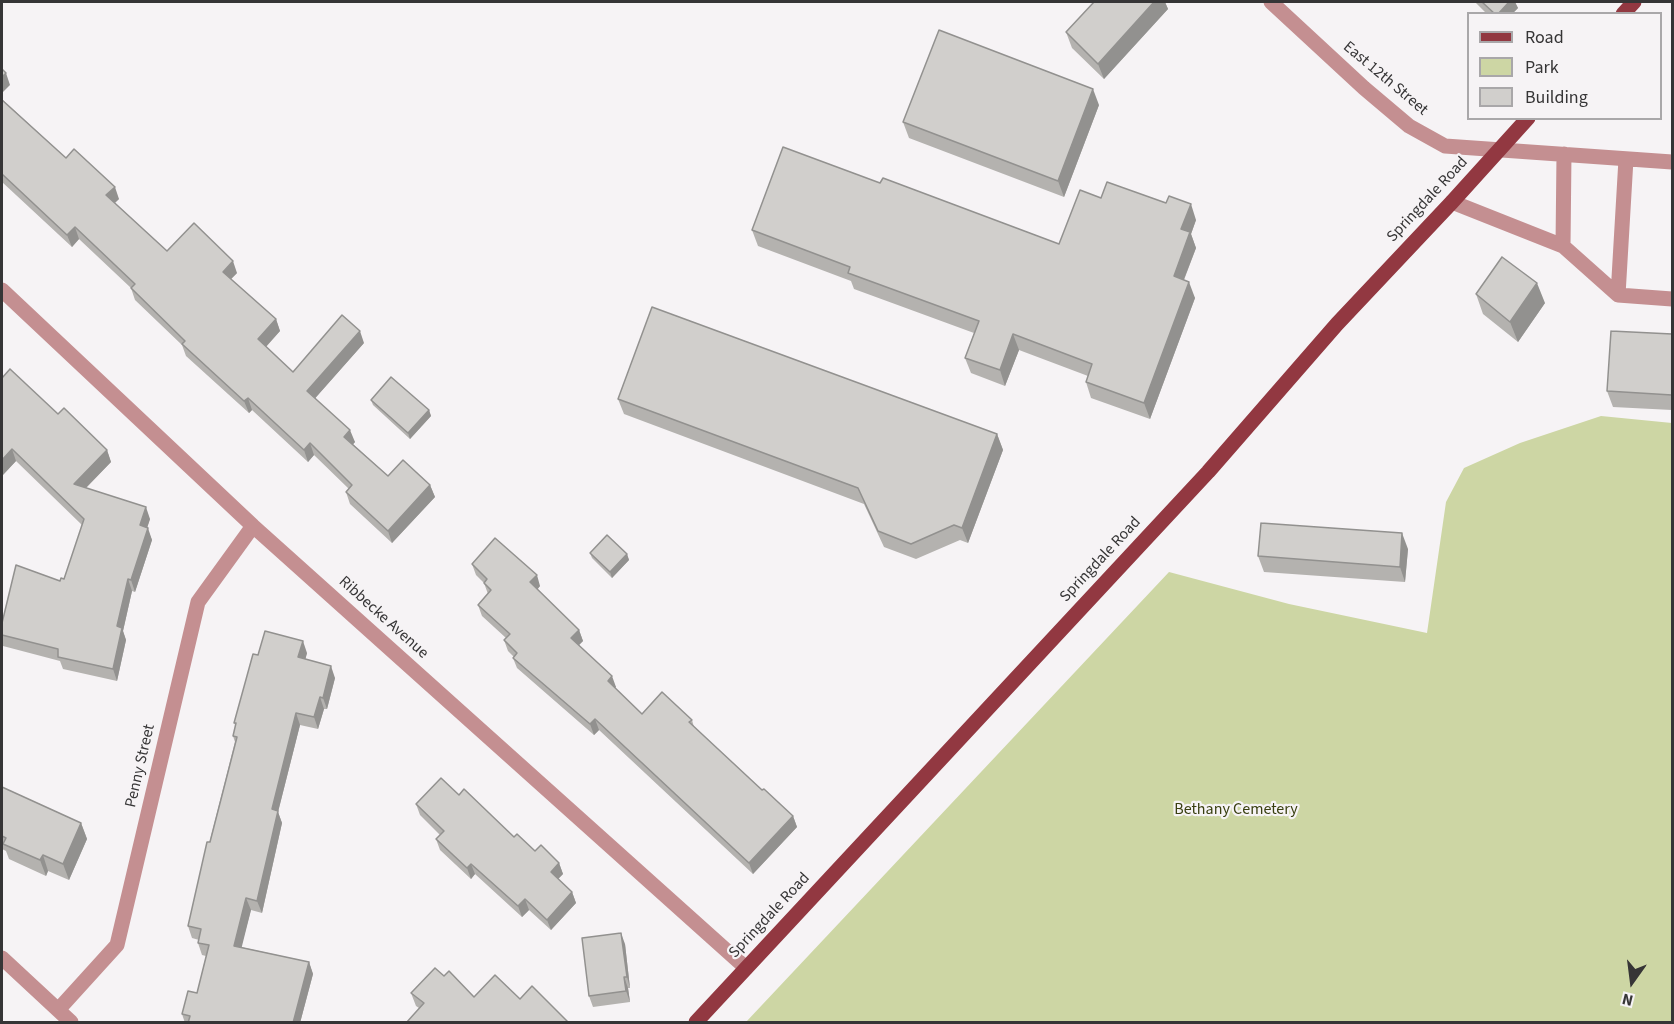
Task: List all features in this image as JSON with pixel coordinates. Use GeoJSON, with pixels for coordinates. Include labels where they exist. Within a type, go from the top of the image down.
{"type":"FeatureCollection","features":[{"type":"Feature","properties":{"kind":"main road","name":"Springdale Road"},"geometry":{"type":"LineString","coordinates":[[696,1023],[1208,472],[1337,324],[1526,120]]}},
{"type":"Feature","properties":{"kind":"street","name":"East 12th Street"},"geometry":{"type":"LineString","coordinates":[[1271,2],[1364,88],[1409,126],[1445,146],[1672,162]]}},
{"type":"Feature","properties":{"kind":"street"},"geometry":{"type":"LineString","coordinates":[[1563,246],[1564,154]]}},
{"type":"Feature","properties":{"kind":"street"},"geometry":{"type":"LineString","coordinates":[[1618,295],[1626,159]]}},
{"type":"Feature","properties":{"kind":"street"},"geometry":{"type":"LineString","coordinates":[[1452,202],[1563,246],[1618,295],[1672,299]]}},
{"type":"Feature","properties":{"kind":"street","name":"Ribbecke Avenue"},"geometry":{"type":"LineString","coordinates":[[2,290],[253,526],[746,968]]}},
{"type":"Feature","properties":{"kind":"street","name":"Penny Street"},"geometry":{"type":"LineString","coordinates":[[58,1010],[117,945],[198,602],[253,526]]}},
{"type":"Feature","properties":{"kind":"street"},"geometry":{"type":"LineString","coordinates":[[2,958],[71,1023]]}},
{"type":"Feature","properties":{"kind":"green space","name":"Bethany Cemetery"},"geometry":{"type":"Polygon","coordinates":[[[1601,416],[1672,423],[1672,1022],[746,1022],[1169,572],[1289,604],[1427,633],[1446,502],[1464,468],[1520,443],[1601,416]]]}},
{"type":"Feature","properties":{"kind":"building"},"geometry":{"type":"Polygon","coordinates":[[[1094,2],[1154,2],[1098,64],[1066,32],[1094,2]]]}},
{"type":"Feature","properties":{"kind":"building"},"geometry":{"type":"Polygon","coordinates":[[[1482,2],[1509,2],[1500,12],[1493,12],[1482,2]]]}},
{"type":"Feature","properties":{"kind":"building"},"geometry":{"type":"Polygon","coordinates":[[[939,30],[1093,89],[1058,181],[903,122],[939,30]]]}},
{"type":"Feature","properties":{"kind":"building"},"geometry":{"type":"Polygon","coordinates":[[[2,100],[66,158],[74,149],[115,187],[106,195],[167,251],[194,223],[233,261],[223,272],[276,319],[258,339],[293,372],[342,315],[360,331],[307,391],[350,430],[344,437],[388,476],[403,460],[430,485],[388,531],[346,492],[352,485],[310,443],[304,450],[248,398],[244,401],[182,344],[185,341],[131,288],[135,284],[75,227],[67,235],[2,174],[2,100]]]}},
{"type":"Feature","properties":{"kind":"building"},"geometry":{"type":"Polygon","coordinates":[[[783,147],[880,183],[883,178],[1059,244],[1080,190],[1101,198],[1107,182],[1166,203],[1169,196],[1191,204],[1181,229],[1190,232],[1174,276],[1189,282],[1144,403],[1086,382],[1092,364],[1013,334],[1000,370],[965,358],[979,321],[848,273],[850,267],[752,230],[783,147]]]}},
{"type":"Feature","properties":{"kind":"building"},"geometry":{"type":"Polygon","coordinates":[[[1502,257],[1537,283],[1510,322],[1476,294],[1502,257]]]}},
{"type":"Feature","properties":{"kind":"building"},"geometry":{"type":"Polygon","coordinates":[[[652,307],[997,434],[962,528],[954,525],[911,544],[878,531],[858,488],[618,399],[652,307]]]}},
{"type":"Feature","properties":{"kind":"building"},"geometry":{"type":"Polygon","coordinates":[[[1611,331],[1672,334],[1672,395],[1607,391],[1611,331]]]}},
{"type":"Feature","properties":{"kind":"building"},"geometry":{"type":"Polygon","coordinates":[[[10,369],[58,414],[64,408],[107,450],[74,484],[146,507],[140,525],[148,528],[131,580],[128,579],[117,626],[122,628],[113,669],[58,657],[58,649],[2,635],[2,623],[16,565],[60,581],[61,578],[64,579],[84,519],[12,449],[2,460],[2,378],[10,369]]]}},
{"type":"Feature","properties":{"kind":"building"},"geometry":{"type":"Polygon","coordinates":[[[391,377],[429,410],[408,433],[371,400],[391,377]]]}},
{"type":"Feature","properties":{"kind":"building"},"geometry":{"type":"Polygon","coordinates":[[[1261,523],[1402,533],[1400,567],[1258,556],[1261,523]]]}},
{"type":"Feature","properties":{"kind":"building"},"geometry":{"type":"Polygon","coordinates":[[[607,535],[627,554],[610,572],[590,553],[607,535]]]}},
{"type":"Feature","properties":{"kind":"building"},"geometry":{"type":"Polygon","coordinates":[[[495,538],[537,575],[530,582],[579,630],[571,638],[612,676],[608,681],[642,714],[662,692],[692,720],[689,722],[793,816],[749,863],[595,719],[590,724],[513,658],[517,653],[504,640],[510,634],[478,605],[491,590],[484,583],[487,579],[472,564],[495,538]]]}},
{"type":"Feature","properties":{"kind":"building"},"geometry":{"type":"Polygon","coordinates":[[[265,631],[303,641],[298,657],[331,666],[323,698],[320,697],[314,717],[296,713],[272,809],[278,811],[257,901],[246,898],[234,946],[309,962],[293,1023],[188,1023],[190,1016],[182,1014],[188,991],[197,993],[209,945],[198,943],[201,929],[188,926],[207,842],[210,842],[237,737],[233,736],[236,723],[234,723],[253,654],[258,655],[265,631]]]}},
{"type":"Feature","properties":{"kind":"building"},"geometry":{"type":"Polygon","coordinates":[[[441,778],[459,795],[464,789],[514,837],[517,834],[535,851],[541,845],[559,863],[551,872],[572,892],[547,920],[525,899],[518,906],[471,864],[467,868],[436,839],[444,831],[416,804],[441,778]]]}},
{"type":"Feature","properties":{"kind":"building"},"geometry":{"type":"Polygon","coordinates":[[[2,787],[81,823],[63,864],[43,855],[40,860],[3,844],[6,838],[2,836],[2,787]]]}},
{"type":"Feature","properties":{"kind":"building"},"geometry":{"type":"Polygon","coordinates":[[[621,933],[627,977],[624,977],[626,991],[589,996],[582,938],[621,933]]]}},
{"type":"Feature","properties":{"kind":"building"},"geometry":{"type":"Polygon","coordinates":[[[435,968],[444,976],[449,971],[474,997],[495,975],[520,999],[532,986],[569,1023],[406,1023],[424,1003],[411,993],[435,968]]]}}]}
